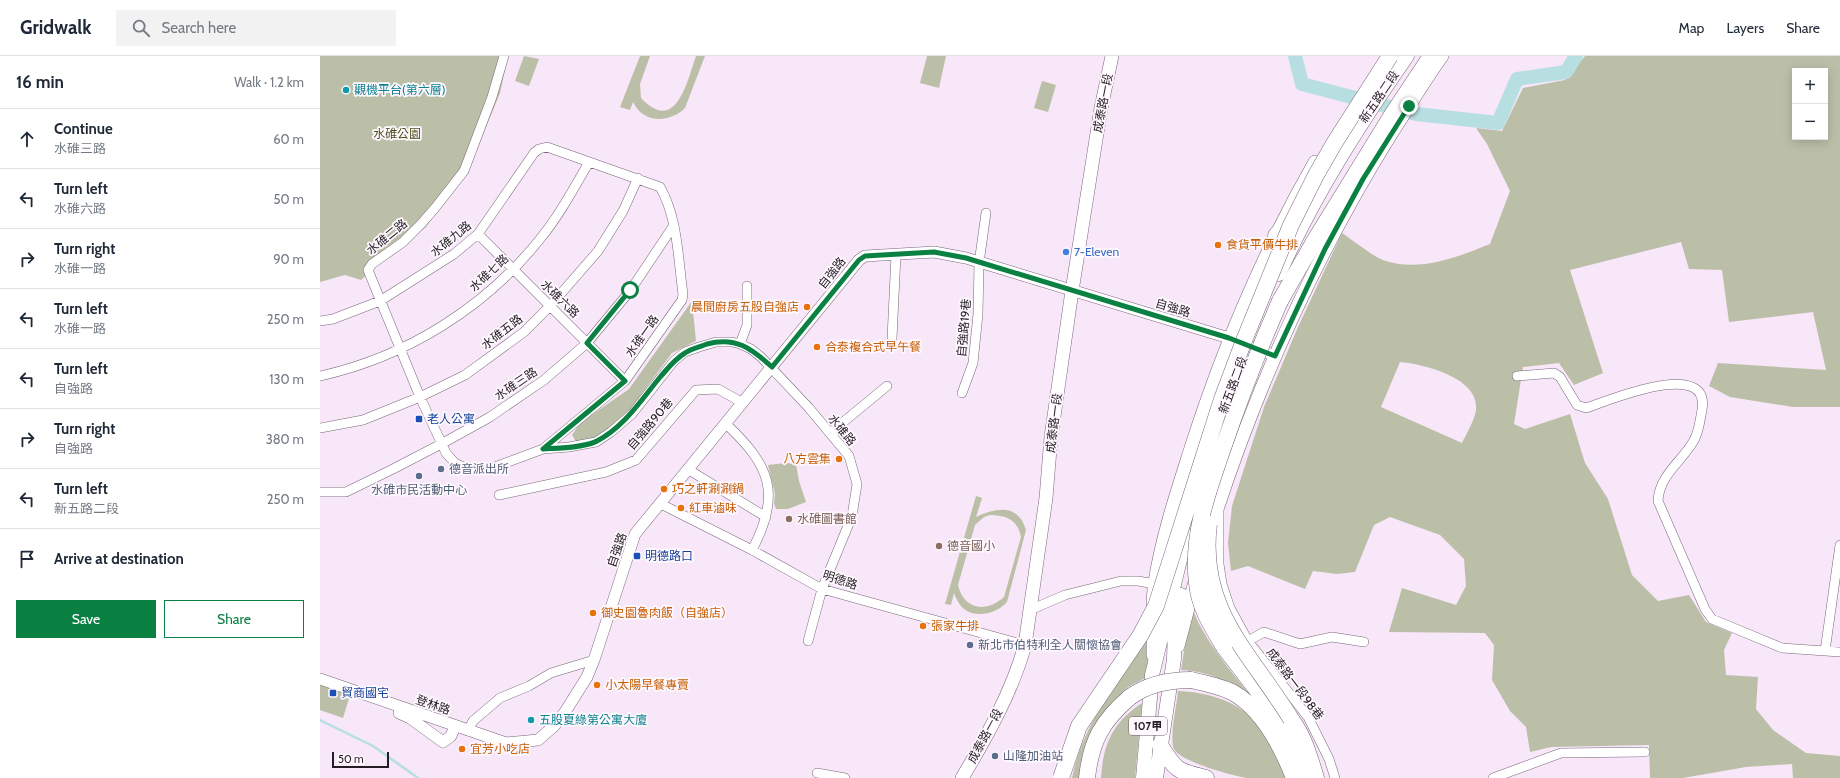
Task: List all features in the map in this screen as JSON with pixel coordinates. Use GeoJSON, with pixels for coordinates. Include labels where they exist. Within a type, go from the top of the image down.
{"type":"FeatureCollection","features":[{"type":"Feature","properties":{"kind":"highway"},"geometry":{"type":"LineString","coordinates":[[1061,778],[1079,726],[1144,629],[1156,606],[1222,399],[1243,343],[1264,295],[1291,226],[1316,175],[1390,56]]}},
{"type":"Feature","properties":{"kind":"highway"},"geometry":{"type":"LineString","coordinates":[[1264,295],[1297,228],[1342,145],[1373,96],[1402,56]]}},
{"type":"Feature","properties":{"kind":"highway"},"geometry":{"type":"LineString","coordinates":[[1305,778],[1296,753],[1274,712],[1224,647],[1202,606],[1197,585],[1196,541],[1210,482],[1280,300],[1295,269],[1352,164],[1388,104],[1421,56]]}},
{"type":"Feature","properties":{"kind":"highway"},"geometry":{"type":"LineString","coordinates":[[1280,300],[1392,114],[1431,56]]}},
{"type":"Feature","properties":{"kind":"highway"},"geometry":{"type":"LineString","coordinates":[[1223,450],[1212,496],[1207,539],[1209,575],[1218,604],[1228,626],[1274,691],[1296,726],[1309,754],[1316,778]]}},
{"type":"Feature","properties":{"kind":"highway"},"geometry":{"type":"LineString","coordinates":[[1069,778],[1085,725],[1143,639],[1160,608],[1167,574]]}},
{"type":"Feature","properties":{"kind":"highway"},"geometry":{"type":"LineString","coordinates":[[1087,778],[1095,739],[1109,716],[1139,690],[1172,680],[1190,680],[1217,686],[1233,693],[1256,710],[1274,736],[1294,778]]}},
{"type":"Feature","properties":{"kind":"highway"},"geometry":{"type":"LineString","coordinates":[[1093,778],[1103,725]]}},
{"type":"Feature","properties":{"kind":"highway"},"geometry":{"type":"LineString","coordinates":[[1160,745],[1171,763],[1182,772],[1206,778]]}},
{"type":"Feature","properties":{"kind":"main road","name":"成泰路一段"},"geometry":{"type":"LineString","coordinates":[[962,778],[982,744],[1018,669],[1025,645],[1046,498],[1051,437],[1072,291],[1100,116],[1112,56]]}},
{"type":"Feature","properties":{"kind":"main road","name":"新五路二段"},"geometry":{"type":"LineString","coordinates":[[1143,778],[1152,675],[1155,584],[1178,488],[1204,406],[1229,338],[1276,235],[1323,148],[1382,56]]}},
{"type":"Feature","properties":{"kind":"main road","name":"新五路二段"},"geometry":{"type":"LineString","coordinates":[[1152,675],[1188,523],[1224,407],[1252,346],[1300,230],[1365,117],[1407,56]]}},
{"type":"Feature","properties":{"kind":"main road","name":"新五路二段"},"geometry":{"type":"LineString","coordinates":[[1174,659],[1175,628],[1182,586],[1197,526],[1252,346],[1332,190],[1385,102],[1417,56]]}},
{"type":"Feature","properties":{"kind":"main road","name":"新五路二段"},"geometry":{"type":"LineString","coordinates":[[1156,778],[1174,659],[1191,594],[1219,504],[1275,356],[1325,249],[1363,179],[1442,56]]}},
{"type":"Feature","properties":{"kind":"main road"},"geometry":{"type":"LineString","coordinates":[[1276,235],[1334,169]]}},
{"type":"Feature","properties":{"kind":"street","name":"水碓二路"},"geometry":{"type":"LineString","coordinates":[[443,443],[420,397],[368,270],[372,264],[403,242],[421,224],[464,171],[492,97],[504,56]]}},
{"type":"Feature","properties":{"kind":"street","name":"水碓九路"},"geometry":{"type":"LineString","coordinates":[[320,321],[333,318],[380,301],[454,254],[478,234],[534,153],[539,149],[547,147],[589,162]]}},
{"type":"Feature","properties":{"kind":"street"},"geometry":{"type":"LineString","coordinates":[[589,162],[638,178]]}},
{"type":"Feature","properties":{"kind":"street","name":"水碓七路"},"geometry":{"type":"LineString","coordinates":[[320,376],[336,372],[401,349],[423,338],[474,304],[495,287],[540,239],[564,206],[589,162]]}},
{"type":"Feature","properties":{"kind":"street","name":"水碓一路"},"geometry":{"type":"LineString","coordinates":[[543,449],[625,381],[682,300],[683,294],[674,225],[665,195],[660,187],[638,178]]}},
{"type":"Feature","properties":{"kind":"street","name":"水碓五路"},"geometry":{"type":"LineString","coordinates":[[320,428],[363,420],[420,397],[465,374],[524,332],[551,306],[598,251],[623,211],[638,178]]}},
{"type":"Feature","properties":{"kind":"street","name":"自強路19巷"},"geometry":{"type":"LineString","coordinates":[[962,393],[973,363],[978,314],[979,263],[986,212]]}},
{"type":"Feature","properties":{"kind":"street","name":"水碓三路"},"geometry":{"type":"LineString","coordinates":[[320,492],[346,492],[443,443],[490,417],[544,380],[587,343],[630,290],[674,225]]}},
{"type":"Feature","properties":{"kind":"street","name":"水碓六路"},"geometry":{"type":"LineString","coordinates":[[478,234],[512,270],[551,306],[625,381]]}},
{"type":"Feature","properties":{"kind":"street","name":"自強路"},"geometry":{"type":"LineString","coordinates":[[455,726],[506,743],[538,740],[554,726],[565,712],[587,677],[594,660],[635,534],[689,470],[859,260],[865,256],[934,252],[966,258],[1229,338],[1275,356]]}},
{"type":"Feature","properties":{"kind":"street"},"geometry":{"type":"LineString","coordinates":[[892,338],[896,255]]}},
{"type":"Feature","properties":{"kind":"street"},"geometry":{"type":"LineString","coordinates":[[740,344],[747,325],[747,286]]}},
{"type":"Feature","properties":{"kind":"street","name":"水碓一路"},"geometry":{"type":"LineString","coordinates":[[443,443],[446,453],[462,467],[492,468],[543,449],[569,447],[596,442],[611,432],[632,414],[674,361],[685,352],[716,342],[740,344],[751,349],[772,367]]}},
{"type":"Feature","properties":{"kind":"street","name":"水碓路"},"geometry":{"type":"LineString","coordinates":[[772,367],[830,433],[848,456],[857,484],[852,516],[822,589],[808,641]]}},
{"type":"Feature","properties":{"kind":"street"},"geometry":{"type":"LineString","coordinates":[[1517,376],[1554,373],[1560,377],[1577,405],[1586,408],[1644,388],[1660,385],[1689,386],[1697,389],[1702,396],[1703,406],[1700,424],[1694,442],[1663,481],[1658,492],[1658,501],[1705,609],[1712,619],[1782,648],[1840,652]]}},
{"type":"Feature","properties":{"kind":"street"},"geometry":{"type":"LineString","coordinates":[[830,433],[887,386]]}},
{"type":"Feature","properties":{"kind":"street","name":"自強路90巷"},"geometry":{"type":"LineString","coordinates":[[499,495],[606,472],[636,460],[696,390],[718,389],[743,403]]}},
{"type":"Feature","properties":{"kind":"street"},"geometry":{"type":"LineString","coordinates":[[726,424],[750,449],[766,474],[769,488],[766,517],[761,532],[752,550]]}},
{"type":"Feature","properties":{"kind":"street"},"geometry":{"type":"LineString","coordinates":[[689,470],[766,517]]}},
{"type":"Feature","properties":{"kind":"street","name":"明德路"},"geometry":{"type":"LineString","coordinates":[[661,504],[752,550],[822,589],[1025,645]]}},
{"type":"Feature","properties":{"kind":"street","name":"成泰路一段98巷"},"geometry":{"type":"LineString","coordinates":[[1219,504],[1219,564],[1222,584],[1230,608],[1248,641],[1308,717],[1329,759],[1335,778]]}},
{"type":"Feature","properties":{"kind":"street"},"geometry":{"type":"LineString","coordinates":[[1825,651],[1840,545]]}},
{"type":"Feature","properties":{"kind":"street"},"geometry":{"type":"LineString","coordinates":[[1030,610],[1065,596],[1121,581],[1138,581],[1155,584]]}},
{"type":"Feature","properties":{"kind":"street"},"geometry":{"type":"LineString","coordinates":[[1179,642],[1193,613],[1201,604],[1212,602],[1223,604],[1230,608]]}},
{"type":"Feature","properties":{"kind":"street"},"geometry":{"type":"LineString","coordinates":[[1248,641],[1264,632],[1300,644],[1332,637],[1364,642]]}},
{"type":"Feature","properties":{"kind":"street"},"geometry":{"type":"LineString","coordinates":[[468,731],[473,721],[500,698],[529,686],[551,673],[594,660]]}},
{"type":"Feature","properties":{"kind":"street","name":"登林路"},"geometry":{"type":"LineString","coordinates":[[320,679],[455,726],[451,736],[443,742],[410,718],[365,695]]}},
{"type":"Feature","properties":{"kind":"street"},"geometry":{"type":"LineString","coordinates":[[1493,778],[1562,753],[1645,752]]}},
{"type":"Feature","properties":{"kind":"street"},"geometry":{"type":"LineString","coordinates":[[817,773],[845,778]]}},
{"type":"Feature","properties":{"kind":"green space","name":"水碓公園"},"geometry":{"type":"Polygon","coordinates":[[[320,56],[508,56],[500,93],[471,164],[426,227],[376,266],[361,280],[345,275],[320,282],[320,56]]]}},
{"type":"Feature","properties":{"kind":"green space"},"geometry":{"type":"Polygon","coordinates":[[[524,56],[539,59],[529,86],[515,81],[524,56]]]}},
{"type":"Feature","properties":{"kind":"green space"},"geometry":{"type":"Polygon","coordinates":[[[640,56],[650,56],[640,84],[641,98],[653,108],[663,111],[671,108],[678,101],[689,79],[696,56],[705,56],[685,108],[679,113],[657,119],[650,118],[643,114],[637,109],[633,102],[630,110],[620,107],[640,56]]]}},
{"type":"Feature","properties":{"kind":"green space"},"geometry":{"type":"Polygon","coordinates":[[[927,56],[946,56],[939,88],[920,83],[927,56]]]}},
{"type":"Feature","properties":{"kind":"green space"},"geometry":{"type":"Polygon","coordinates":[[[1585,56],[1840,56],[1840,407],[1793,407],[1730,397],[1709,386],[1718,363],[1826,370],[1813,312],[1729,322],[1722,270],[1689,269],[1681,242],[1570,270],[1603,373],[1574,385],[1559,363],[1523,367],[1514,424],[1525,429],[1570,414],[1585,463],[1608,499],[1632,575],[1658,601],[1689,595],[1706,622],[1732,633],[1724,650],[1726,675],[1758,677],[1756,709],[1773,730],[1806,753],[1840,756],[1840,778],[1793,778],[1792,764],[1746,767],[1683,778],[1650,778],[1649,745],[1551,747],[1530,752],[1526,727],[1510,711],[1492,680],[1494,645],[1485,633],[1389,632],[1402,588],[1456,605],[1466,586],[1464,559],[1440,535],[1390,517],[1374,525],[1355,572],[1337,574],[1313,571],[1305,589],[1248,566],[1231,571],[1228,543],[1232,506],[1264,407],[1298,327],[1342,233],[1378,258],[1397,264],[1410,265],[1438,262],[1490,244],[1510,191],[1487,144],[1476,128],[1502,131],[1523,88],[1565,80],[1585,56]],[[1400,362],[1381,407],[1462,443],[1476,413],[1475,398],[1469,389],[1460,381],[1435,370],[1410,363],[1400,362]]]}},
{"type":"Feature","properties":{"kind":"green space"},"geometry":{"type":"Polygon","coordinates":[[[1042,81],[1056,85],[1048,112],[1034,108],[1042,81]]]}},
{"type":"Feature","properties":{"kind":"green space"},"geometry":{"type":"Polygon","coordinates":[[[692,301],[696,341],[672,353],[631,408],[609,429],[578,445],[572,435],[580,423],[629,389],[692,301]]]}},
{"type":"Feature","properties":{"kind":"green space"},"geometry":{"type":"Polygon","coordinates":[[[785,463],[796,464],[799,481],[806,502],[788,509],[776,509],[774,503],[775,494],[768,465],[785,463]]]}},
{"type":"Feature","properties":{"kind":"green space"},"geometry":{"type":"Polygon","coordinates":[[[976,496],[982,498],[976,517],[998,510],[1006,510],[1018,515],[1026,530],[1007,602],[992,612],[981,614],[975,614],[964,609],[954,593],[951,605],[945,604],[976,496]],[[990,515],[984,517],[975,525],[958,585],[965,600],[970,604],[983,607],[997,602],[1004,597],[1021,537],[1017,526],[1006,517],[990,515]]]}},
{"type":"Feature","properties":{"kind":"green space"},"geometry":{"type":"Polygon","coordinates":[[[1191,605],[1196,618],[1210,642],[1252,698],[1218,678],[1210,675],[1181,670],[1191,605]]]}},
{"type":"Feature","properties":{"kind":"green space"},"geometry":{"type":"Polygon","coordinates":[[[1149,634],[1147,677],[1128,687],[1111,705],[1082,778],[1072,778],[1077,758],[1093,720],[1114,685],[1149,634]]]}},
{"type":"Feature","properties":{"kind":"green space"},"geometry":{"type":"Polygon","coordinates":[[[320,685],[350,695],[343,718],[320,710],[320,685]]]}},
{"type":"Feature","properties":{"kind":"green space"},"geometry":{"type":"Polygon","coordinates":[[[1178,691],[1210,695],[1230,703],[1248,714],[1265,734],[1287,778],[1240,777],[1196,763],[1178,754],[1174,749],[1172,736],[1178,691]]]}},
{"type":"Feature","properties":{"kind":"green space"},"geometry":{"type":"Polygon","coordinates":[[[1142,703],[1135,778],[1101,778],[1104,755],[1111,735],[1124,718],[1142,703]]]}},
{"type":"Feature","properties":{"kind":"waterway"},"geometry":{"type":"LineString","coordinates":[[1295,56],[1302,84],[1416,114],[1498,123],[1517,79],[1566,72],[1576,56]]}},
{"type":"Feature","properties":{"kind":"waterway"},"geometry":{"type":"LineString","coordinates":[[320,720],[373,746],[418,778]]}},
{"type":"Feature","properties":{"kind":"place","name":"觀機平台(第六層)"},"geometry":{"type":"Point","coordinates":[346,90]}},
{"type":"Feature","properties":{"kind":"place","name":"食貨平價牛排"},"geometry":{"type":"Point","coordinates":[1218,245]}},
{"type":"Feature","properties":{"kind":"place","name":"7-Eleven"},"geometry":{"type":"Point","coordinates":[1066,252]}},
{"type":"Feature","properties":{"kind":"place","name":"晨間廚房五股自強店"},"geometry":{"type":"Point","coordinates":[807,307]}},
{"type":"Feature","properties":{"kind":"place","name":"合泰複合式早午餐"},"geometry":{"type":"Point","coordinates":[817,347]}},
{"type":"Feature","properties":{"kind":"place","name":"老人公寓"},"geometry":{"type":"Point","coordinates":[419,419]}},
{"type":"Feature","properties":{"kind":"place","name":"八方雲集"},"geometry":{"type":"Point","coordinates":[839,459]}},
{"type":"Feature","properties":{"kind":"place","name":"德音派出所"},"geometry":{"type":"Point","coordinates":[441,469]}},
{"type":"Feature","properties":{"kind":"place","name":"水碓市民活動中心"},"geometry":{"type":"Point","coordinates":[419,476]}},
{"type":"Feature","properties":{"kind":"place","name":"巧之軒涮涮鍋"},"geometry":{"type":"Point","coordinates":[664,489]}},
{"type":"Feature","properties":{"kind":"place","name":"紅車滷味"},"geometry":{"type":"Point","coordinates":[681,508]}},
{"type":"Feature","properties":{"kind":"place","name":"水碓圖書館"},"geometry":{"type":"Point","coordinates":[789,519]}},
{"type":"Feature","properties":{"kind":"place","name":"德音國小"},"geometry":{"type":"Point","coordinates":[939,546]}},
{"type":"Feature","properties":{"kind":"place","name":"明德路口"},"geometry":{"type":"Point","coordinates":[637,556]}},
{"type":"Feature","properties":{"kind":"place","name":"御史園魯肉飯（自強店）"},"geometry":{"type":"Point","coordinates":[593,613]}},
{"type":"Feature","properties":{"kind":"place","name":"張家牛排"},"geometry":{"type":"Point","coordinates":[923,626]}},
{"type":"Feature","properties":{"kind":"place","name":"新北市伯特利全人關懷協會"},"geometry":{"type":"Point","coordinates":[970,645]}},
{"type":"Feature","properties":{"kind":"place","name":"小太陽早餐專賣"},"geometry":{"type":"Point","coordinates":[597,685]}},
{"type":"Feature","properties":{"kind":"place","name":"貿商國宅"},"geometry":{"type":"Point","coordinates":[333,693]}},
{"type":"Feature","properties":{"kind":"place","name":"五股夏綠第公寓大廈"},"geometry":{"type":"Point","coordinates":[531,720]}},
{"type":"Feature","properties":{"kind":"place","name":"宜芳小吃店"},"geometry":{"type":"Point","coordinates":[462,749]}},
{"type":"Feature","properties":{"kind":"place","name":"山隆加油站"},"geometry":{"type":"Point","coordinates":[995,756]}},
{"type":"Feature","properties":{"kind":"route"},"geometry":{"type":"LineString","coordinates":[[630,290],[587,343],[625,381],[594,409],[543,449],[569,447],[596,442],[611,432],[632,414],[674,361],[685,352],[716,342],[732,342],[751,349],[772,367],[859,260],[865,256],[934,252],[966,258],[1229,338],[1275,356],[1325,249],[1363,179],[1409,106]]}}]}
